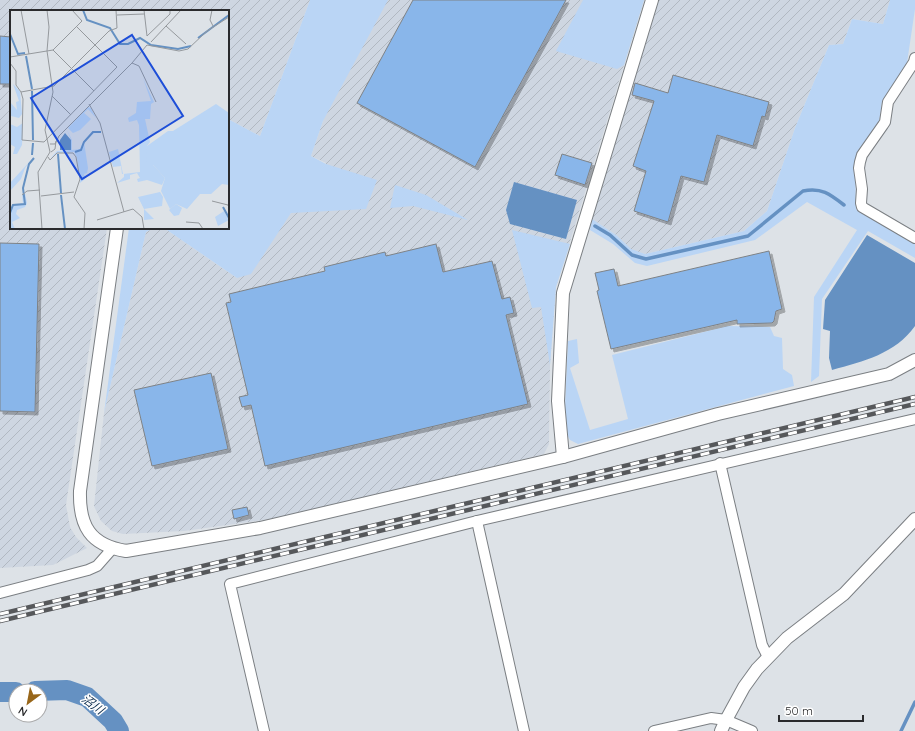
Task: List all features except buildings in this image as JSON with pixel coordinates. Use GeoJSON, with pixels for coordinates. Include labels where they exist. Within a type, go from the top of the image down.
{"type":"FeatureCollection","features":[{"type":"Feature","properties":{"kind":"street"},"geometry":{"type":"LineString","coordinates":[[563,457],[558,401],[563,293],[652,0]]}},
{"type":"Feature","properties":{"kind":"street"},"geometry":{"type":"LineString","coordinates":[[915,58],[914,62],[888,102],[885,122],[862,154],[859,168],[862,190],[862,207],[915,238]]}},
{"type":"Feature","properties":{"kind":"street"},"geometry":{"type":"LineString","coordinates":[[117,229],[80,491],[80,506],[83,521],[90,533],[100,543],[112,549],[126,551],[260,528],[563,457],[718,414],[888,374],[915,360]]}},
{"type":"Feature","properties":{"kind":"street"},"geometry":{"type":"LineString","coordinates":[[264,731],[230,584],[477,521],[720,463],[915,419]]}},
{"type":"Feature","properties":{"kind":"street"},"geometry":{"type":"LineString","coordinates":[[720,463],[762,645],[768,658]]}},
{"type":"Feature","properties":{"kind":"street"},"geometry":{"type":"LineString","coordinates":[[724,726],[744,687],[757,669],[787,638],[844,594],[915,519]]}},
{"type":"Feature","properties":{"kind":"street"},"geometry":{"type":"LineString","coordinates":[[477,521],[524,731]]}},
{"type":"Feature","properties":{"kind":"street"},"geometry":{"type":"LineString","coordinates":[[0,593],[88,570],[97,566],[112,549]]}},
{"type":"Feature","properties":{"kind":"street"},"geometry":{"type":"LineString","coordinates":[[654,731],[711,718],[724,726],[752,731]]}},
{"type":"Feature","properties":{"kind":"shaded area"},"geometry":{"type":"Polygon","coordinates":[[[0,0],[310,0],[260,136],[229,120],[229,10],[10,10],[10,229],[107,229],[66,505],[70,527],[76,537],[87,548],[53,565],[0,568],[0,0]]]}},
{"type":"Feature","properties":{"kind":"shaded area"},"geometry":{"type":"Polygon","coordinates":[[[310,0],[388,0],[323,121],[311,156],[326,164],[377,180],[366,209],[291,213],[251,274],[237,278],[165,229],[229,229],[229,120],[260,136],[310,0]]]}},
{"type":"Feature","properties":{"kind":"shaded area"},"geometry":{"type":"Polygon","coordinates":[[[364,0],[644,0],[556,287],[550,365],[549,444],[544,454],[277,518],[184,531],[123,534],[112,531],[101,521],[94,506],[104,413],[146,232],[152,229],[165,229],[237,278],[291,213],[326,163],[311,156],[364,0]]]}},
{"type":"Feature","properties":{"kind":"shaded area"},"geometry":{"type":"Polygon","coordinates":[[[583,0],[644,0],[624,65],[617,69],[556,51],[583,0]]]}},
{"type":"Feature","properties":{"kind":"shaded area"},"geometry":{"type":"Polygon","coordinates":[[[659,0],[890,0],[883,24],[852,19],[843,44],[829,45],[795,128],[767,211],[744,231],[645,254],[631,250],[616,235],[592,219],[659,0]]]}},
{"type":"Feature","properties":{"kind":"shaded area"},"geometry":{"type":"Polygon","coordinates":[[[890,0],[915,0],[907,63],[882,101],[879,123],[855,159],[856,209],[915,243],[915,258],[868,231],[822,299],[819,376],[811,382],[814,297],[857,230],[807,202],[755,240],[647,266],[635,263],[613,244],[590,230],[592,219],[616,235],[631,249],[645,254],[744,231],[767,211],[795,128],[829,45],[843,44],[852,19],[883,24],[890,0]]]}},
{"type":"Feature","properties":{"kind":"shaded area"},"geometry":{"type":"Polygon","coordinates":[[[514,182],[577,200],[566,239],[510,224],[506,210],[514,182]]]}},
{"type":"Feature","properties":{"kind":"shaded area"},"geometry":{"type":"Polygon","coordinates":[[[395,185],[426,195],[468,220],[413,206],[390,208],[395,185]]]}},
{"type":"Feature","properties":{"kind":"shaded area"},"geometry":{"type":"Polygon","coordinates":[[[129,229],[152,229],[146,232],[104,413],[129,229]]]}},
{"type":"Feature","properties":{"kind":"shaded area"},"geometry":{"type":"Polygon","coordinates":[[[512,230],[570,244],[556,287],[550,365],[541,307],[532,308],[512,230]]]}},
{"type":"Feature","properties":{"kind":"shaded area"},"geometry":{"type":"Polygon","coordinates":[[[867,235],[915,263],[915,326],[907,336],[888,350],[867,360],[832,370],[829,358],[830,331],[823,329],[825,300],[867,235]]]}},
{"type":"Feature","properties":{"kind":"shaded area"},"geometry":{"type":"Polygon","coordinates":[[[728,326],[770,327],[774,336],[782,338],[783,369],[792,375],[794,386],[578,444],[570,440],[564,429],[568,341],[577,339],[579,363],[570,368],[590,430],[628,419],[612,355],[728,326]]]}},
{"type":"Feature","properties":{"kind":"waterway"},"geometry":{"type":"LineString","coordinates":[[595,226],[610,235],[632,255],[646,259],[748,236],[803,191],[815,190],[825,192],[844,205]]}},
{"type":"Feature","properties":{"kind":"waterway","name":"沼川"},"geometry":{"type":"LineString","coordinates":[[48,691],[67,690],[87,697],[113,721],[119,731]]}},
{"type":"Feature","properties":{"kind":"waterway","name":"沼川"},"geometry":{"type":"LineString","coordinates":[[0,692],[8,692]]}},
{"type":"Feature","properties":{"kind":"waterway"},"geometry":{"type":"LineString","coordinates":[[901,731],[915,702]]}},
{"type":"Feature","properties":{"kind":"railway"},"geometry":{"type":"LineString","coordinates":[[0,614],[915,397]]}},
{"type":"Feature","properties":{"kind":"railway"},"geometry":{"type":"LineString","coordinates":[[0,621],[915,404]]}}]}
